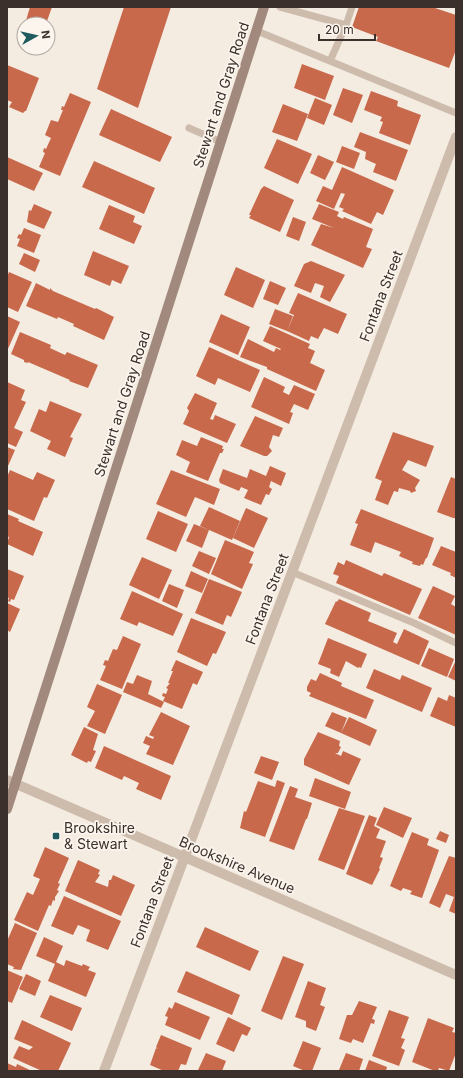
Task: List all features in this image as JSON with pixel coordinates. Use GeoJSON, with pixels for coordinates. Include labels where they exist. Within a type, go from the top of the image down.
{"type":"FeatureCollection","features":[{"type":"Feature","properties":{"kind":"main road","name":"Stewart and Gray Road"},"geometry":{"type":"LineString","coordinates":[[7,809],[11,781],[264,7]]}},
{"type":"Feature","properties":{"kind":"street","name":"Fontana Street"},"geometry":{"type":"LineString","coordinates":[[104,1071],[456,137]]}},
{"type":"Feature","properties":{"kind":"street","name":"Brookshire Avenue"},"geometry":{"type":"LineString","coordinates":[[11,781],[184,858],[456,975]]}},
{"type":"Feature","properties":{"kind":"lane"},"geometry":{"type":"LineString","coordinates":[[280,7],[346,25]]}},
{"type":"Feature","properties":{"kind":"lane"},"geometry":{"type":"LineString","coordinates":[[330,61],[346,25],[352,7]]}},
{"type":"Feature","properties":{"kind":"lane"},"geometry":{"type":"LineString","coordinates":[[257,31],[456,113]]}},
{"type":"Feature","properties":{"kind":"lane"},"geometry":{"type":"LineString","coordinates":[[189,128],[221,142]]}},
{"type":"Feature","properties":{"kind":"lane"},"geometry":{"type":"LineString","coordinates":[[292,572],[414,623],[456,643]]}},
{"type":"Feature","properties":{"kind":"building"},"geometry":{"type":"Polygon","coordinates":[[[30,7],[52,7],[49,16],[27,16],[30,7]]]}},
{"type":"Feature","properties":{"kind":"building"},"geometry":{"type":"Polygon","coordinates":[[[124,7],[171,7],[138,108],[97,89],[124,7]]]}},
{"type":"Feature","properties":{"kind":"building"},"geometry":{"type":"Polygon","coordinates":[[[359,7],[432,7],[456,15],[456,50],[449,68],[376,41],[378,37],[352,27],[359,7]]]}},
{"type":"Feature","properties":{"kind":"building"},"geometry":{"type":"Polygon","coordinates":[[[302,64],[334,76],[325,100],[294,88],[302,64]]]}},
{"type":"Feature","properties":{"kind":"building"},"geometry":{"type":"Polygon","coordinates":[[[7,65],[39,78],[26,111],[23,113],[9,107],[12,102],[7,100],[7,65]]]}},
{"type":"Feature","properties":{"kind":"building"},"geometry":{"type":"Polygon","coordinates":[[[343,88],[363,95],[352,123],[333,115],[343,88]]]}},
{"type":"Feature","properties":{"kind":"building"},"geometry":{"type":"Polygon","coordinates":[[[371,91],[398,101],[397,106],[421,115],[410,145],[379,133],[383,122],[380,121],[382,117],[364,110],[371,91]]]}},
{"type":"Feature","properties":{"kind":"building"},"geometry":{"type":"Polygon","coordinates":[[[70,93],[91,102],[60,176],[39,167],[45,153],[43,152],[44,148],[46,149],[51,138],[45,135],[51,120],[58,122],[63,110],[61,110],[62,106],[64,107],[70,93]]]}},
{"type":"Feature","properties":{"kind":"building"},"geometry":{"type":"Polygon","coordinates":[[[315,98],[332,105],[324,125],[307,118],[315,98]]]}},
{"type":"Feature","properties":{"kind":"building"},"geometry":{"type":"Polygon","coordinates":[[[283,104],[308,114],[297,141],[272,132],[283,104]]]}},
{"type":"Feature","properties":{"kind":"building"},"geometry":{"type":"Polygon","coordinates":[[[111,109],[172,137],[160,162],[99,135],[111,109]]]}},
{"type":"Feature","properties":{"kind":"building"},"geometry":{"type":"Polygon","coordinates":[[[360,132],[408,150],[396,181],[373,172],[376,164],[365,159],[366,152],[354,147],[360,132]]]}},
{"type":"Feature","properties":{"kind":"building"},"geometry":{"type":"Polygon","coordinates":[[[277,139],[312,154],[298,184],[264,168],[277,139]]]}},
{"type":"Feature","properties":{"kind":"building"},"geometry":{"type":"Polygon","coordinates":[[[342,146],[360,153],[354,169],[336,162],[342,146]]]}},
{"type":"Feature","properties":{"kind":"building"},"geometry":{"type":"Polygon","coordinates":[[[318,155],[334,162],[325,180],[310,173],[318,155]]]}},
{"type":"Feature","properties":{"kind":"building"},"geometry":{"type":"Polygon","coordinates":[[[7,157],[43,173],[34,191],[7,179],[7,157]]]}},
{"type":"Feature","properties":{"kind":"building"},"geometry":{"type":"Polygon","coordinates":[[[94,161],[155,188],[144,214],[82,187],[94,161]]]}},
{"type":"Feature","properties":{"kind":"building"},"geometry":{"type":"Polygon","coordinates":[[[342,167],[394,190],[383,215],[377,212],[371,224],[342,211],[344,209],[339,207],[345,194],[341,193],[334,209],[316,201],[323,186],[332,190],[342,167]]]}},
{"type":"Feature","properties":{"kind":"building"},"geometry":{"type":"Polygon","coordinates":[[[264,186],[294,200],[280,232],[249,218],[261,189],[264,186]]]}},
{"type":"Feature","properties":{"kind":"building"},"geometry":{"type":"Polygon","coordinates":[[[34,204],[52,212],[44,229],[27,222],[29,210],[31,211],[34,204]]]}},
{"type":"Feature","properties":{"kind":"building"},"geometry":{"type":"Polygon","coordinates":[[[319,204],[339,212],[337,216],[343,219],[344,217],[373,229],[366,247],[372,249],[363,268],[311,245],[321,224],[334,228],[312,219],[319,204]]]}},
{"type":"Feature","properties":{"kind":"building"},"geometry":{"type":"Polygon","coordinates":[[[109,205],[135,216],[133,222],[142,226],[134,244],[99,229],[109,205]]]}},
{"type":"Feature","properties":{"kind":"building"},"geometry":{"type":"Polygon","coordinates":[[[293,217],[306,222],[299,241],[286,236],[293,217]]]}},
{"type":"Feature","properties":{"kind":"building"},"geometry":{"type":"Polygon","coordinates":[[[24,228],[41,235],[34,253],[17,246],[20,239],[17,238],[19,234],[21,235],[24,228]]]}},
{"type":"Feature","properties":{"kind":"building"},"geometry":{"type":"Polygon","coordinates":[[[93,251],[129,266],[121,284],[112,280],[110,286],[84,275],[93,251]]]}},
{"type":"Feature","properties":{"kind":"building"},"geometry":{"type":"Polygon","coordinates":[[[24,253],[40,260],[35,272],[19,264],[24,253]]]}},
{"type":"Feature","properties":{"kind":"building"},"geometry":{"type":"Polygon","coordinates":[[[311,261],[345,275],[330,302],[320,297],[324,286],[315,283],[311,293],[294,286],[304,264],[311,261]]]}},
{"type":"Feature","properties":{"kind":"building"},"geometry":{"type":"Polygon","coordinates":[[[236,267],[265,280],[253,308],[224,295],[236,267]]]}},
{"type":"Feature","properties":{"kind":"building"},"geometry":{"type":"Polygon","coordinates":[[[9,272],[32,282],[18,312],[7,307],[7,277],[9,272]]]}},
{"type":"Feature","properties":{"kind":"building"},"geometry":{"type":"Polygon","coordinates":[[[270,281],[286,288],[278,305],[263,299],[270,281]]]}},
{"type":"Feature","properties":{"kind":"building"},"geometry":{"type":"Polygon","coordinates":[[[36,283],[114,317],[104,340],[73,326],[74,324],[58,317],[57,319],[26,306],[36,283]]]}},
{"type":"Feature","properties":{"kind":"building"},"geometry":{"type":"Polygon","coordinates":[[[298,293],[347,314],[338,334],[324,328],[318,339],[311,336],[309,341],[287,331],[294,315],[289,313],[298,293]]]}},
{"type":"Feature","properties":{"kind":"building"},"geometry":{"type":"Polygon","coordinates":[[[275,309],[293,316],[287,331],[269,324],[275,309]]]}},
{"type":"Feature","properties":{"kind":"building"},"geometry":{"type":"Polygon","coordinates":[[[221,314],[250,327],[238,355],[209,342],[221,314]]]}},
{"type":"Feature","properties":{"kind":"building"},"geometry":{"type":"Polygon","coordinates":[[[7,316],[20,322],[7,351],[7,316]]]}},
{"type":"Feature","properties":{"kind":"building"},"geometry":{"type":"Polygon","coordinates":[[[270,326],[310,344],[308,348],[315,351],[310,363],[325,370],[316,391],[267,369],[267,367],[240,357],[248,339],[274,352],[276,348],[281,349],[263,341],[270,326]]]}},
{"type":"Feature","properties":{"kind":"building"},"geometry":{"type":"Polygon","coordinates":[[[20,332],[51,345],[50,348],[65,355],[67,352],[98,365],[88,388],[28,362],[24,362],[24,360],[11,354],[20,332]]]}},
{"type":"Feature","properties":{"kind":"building"},"geometry":{"type":"Polygon","coordinates":[[[209,347],[260,370],[250,392],[218,378],[215,385],[196,376],[209,347]]]}},
{"type":"Feature","properties":{"kind":"building"},"geometry":{"type":"Polygon","coordinates":[[[264,377],[285,387],[283,392],[289,395],[294,385],[315,394],[308,410],[294,404],[290,412],[293,413],[289,424],[251,407],[264,377]]]}},
{"type":"Feature","properties":{"kind":"building"},"geometry":{"type":"Polygon","coordinates":[[[7,382],[25,390],[21,400],[26,402],[14,428],[23,432],[16,447],[7,443],[7,382]]]}},
{"type":"Feature","properties":{"kind":"building"},"geometry":{"type":"Polygon","coordinates":[[[195,393],[217,403],[210,419],[213,420],[215,415],[236,424],[227,443],[183,424],[189,411],[187,408],[195,393]]]}},
{"type":"Feature","properties":{"kind":"building"},"geometry":{"type":"Polygon","coordinates":[[[50,401],[82,414],[70,437],[73,438],[65,457],[47,449],[51,441],[30,431],[39,409],[46,412],[50,401]]]}},
{"type":"Feature","properties":{"kind":"building"},"geometry":{"type":"Polygon","coordinates":[[[255,416],[283,428],[279,437],[273,435],[269,447],[272,451],[267,456],[240,446],[255,416]]]}},
{"type":"Feature","properties":{"kind":"building"},"geometry":{"type":"Polygon","coordinates":[[[393,432],[434,446],[426,467],[408,460],[402,470],[420,480],[415,488],[416,491],[411,493],[410,491],[399,488],[398,492],[394,491],[388,505],[375,500],[382,481],[375,478],[393,432]]]}},
{"type":"Feature","properties":{"kind":"building"},"geometry":{"type":"Polygon","coordinates":[[[201,437],[223,446],[222,449],[224,449],[222,453],[220,453],[208,481],[186,472],[190,462],[176,455],[182,440],[197,446],[201,437]]]}},
{"type":"Feature","properties":{"kind":"building"},"geometry":{"type":"Polygon","coordinates":[[[7,447],[15,450],[8,466],[7,465],[7,447]]]}},
{"type":"Feature","properties":{"kind":"building"},"geometry":{"type":"Polygon","coordinates":[[[270,466],[286,473],[281,486],[271,481],[269,487],[272,489],[269,495],[266,494],[261,505],[244,498],[248,490],[241,487],[239,491],[220,483],[219,480],[223,469],[247,478],[250,469],[266,476],[270,466]]]}},
{"type":"Feature","properties":{"kind":"building"},"geometry":{"type":"Polygon","coordinates":[[[10,470],[33,480],[37,472],[55,480],[47,498],[44,497],[34,521],[7,509],[7,477],[10,470]]]}},
{"type":"Feature","properties":{"kind":"building"},"geometry":{"type":"Polygon","coordinates":[[[171,470],[220,489],[214,505],[195,497],[186,517],[156,504],[171,470]]]}},
{"type":"Feature","properties":{"kind":"building"},"geometry":{"type":"Polygon","coordinates":[[[451,477],[456,479],[456,518],[437,512],[451,477]]]}},
{"type":"Feature","properties":{"kind":"building"},"geometry":{"type":"Polygon","coordinates":[[[209,507],[240,521],[232,540],[200,526],[209,507]]]}},
{"type":"Feature","properties":{"kind":"building"},"geometry":{"type":"Polygon","coordinates":[[[246,508],[268,518],[254,548],[233,538],[246,508]]]}},
{"type":"Feature","properties":{"kind":"building"},"geometry":{"type":"Polygon","coordinates":[[[361,509],[434,538],[423,565],[421,564],[420,566],[412,564],[413,562],[399,556],[401,552],[375,542],[371,553],[350,545],[358,524],[355,523],[361,509]]]}},
{"type":"Feature","properties":{"kind":"building"},"geometry":{"type":"Polygon","coordinates":[[[158,511],[188,524],[176,552],[146,539],[158,511]]]}},
{"type":"Feature","properties":{"kind":"building"},"geometry":{"type":"Polygon","coordinates":[[[7,514],[19,519],[18,521],[43,532],[33,556],[7,544],[9,537],[7,536],[7,514]]]}},
{"type":"Feature","properties":{"kind":"building"},"geometry":{"type":"Polygon","coordinates":[[[194,524],[209,530],[202,548],[186,541],[194,524]]]}},
{"type":"Feature","properties":{"kind":"building"},"geometry":{"type":"Polygon","coordinates":[[[225,540],[254,552],[249,563],[253,564],[242,589],[211,574],[225,540]]]}},
{"type":"Feature","properties":{"kind":"building"},"geometry":{"type":"Polygon","coordinates":[[[441,546],[456,552],[456,578],[450,575],[451,573],[432,565],[441,546]]]}},
{"type":"Feature","properties":{"kind":"building"},"geometry":{"type":"Polygon","coordinates":[[[199,551],[216,558],[209,574],[192,566],[199,551]]]}},
{"type":"Feature","properties":{"kind":"building"},"geometry":{"type":"Polygon","coordinates":[[[142,557],[172,570],[159,599],[129,585],[142,557]]]}},
{"type":"Feature","properties":{"kind":"building"},"geometry":{"type":"Polygon","coordinates":[[[346,560],[382,576],[384,573],[422,589],[410,615],[336,583],[339,576],[333,574],[338,562],[344,565],[346,560]]]}},
{"type":"Feature","properties":{"kind":"building"},"geometry":{"type":"Polygon","coordinates":[[[7,569],[24,576],[14,600],[11,599],[10,602],[8,601],[9,598],[7,597],[7,569]]]}},
{"type":"Feature","properties":{"kind":"building"},"geometry":{"type":"Polygon","coordinates":[[[191,571],[208,579],[202,593],[185,586],[191,571]]]}},
{"type":"Feature","properties":{"kind":"building"},"geometry":{"type":"Polygon","coordinates":[[[209,579],[242,592],[231,617],[227,615],[223,625],[195,613],[209,579]]]}},
{"type":"Feature","properties":{"kind":"building"},"geometry":{"type":"Polygon","coordinates":[[[169,584],[184,590],[177,608],[162,601],[169,584]]]}},
{"type":"Feature","properties":{"kind":"building"},"geometry":{"type":"Polygon","coordinates":[[[433,586],[455,596],[451,604],[456,607],[456,635],[418,618],[433,586]]]}},
{"type":"Feature","properties":{"kind":"building"},"geometry":{"type":"Polygon","coordinates":[[[132,591],[183,614],[173,636],[139,622],[137,626],[120,619],[132,591]]]}},
{"type":"Feature","properties":{"kind":"building"},"geometry":{"type":"Polygon","coordinates":[[[339,599],[371,613],[368,621],[397,633],[393,642],[397,644],[404,629],[429,641],[419,665],[325,624],[336,601],[337,602],[339,599]]]}},
{"type":"Feature","properties":{"kind":"building"},"geometry":{"type":"Polygon","coordinates":[[[7,603],[20,609],[10,632],[7,630],[7,603]]]}},
{"type":"Feature","properties":{"kind":"building"},"geometry":{"type":"Polygon","coordinates":[[[191,618],[226,632],[216,654],[213,653],[207,666],[177,652],[191,618]]]}},
{"type":"Feature","properties":{"kind":"building"},"geometry":{"type":"Polygon","coordinates":[[[123,636],[141,644],[122,689],[100,680],[106,666],[103,665],[105,660],[108,661],[113,649],[117,650],[123,636]]]}},
{"type":"Feature","properties":{"kind":"building"},"geometry":{"type":"Polygon","coordinates":[[[328,638],[367,654],[361,668],[358,668],[346,661],[339,677],[330,673],[331,669],[318,664],[328,638]]]}},
{"type":"Feature","properties":{"kind":"building"},"geometry":{"type":"Polygon","coordinates":[[[429,648],[454,659],[447,677],[421,666],[429,648]]]}},
{"type":"Feature","properties":{"kind":"building"},"geometry":{"type":"Polygon","coordinates":[[[176,660],[203,672],[197,685],[193,683],[182,709],[163,701],[165,697],[162,696],[163,693],[166,694],[168,689],[166,688],[170,683],[168,683],[173,671],[171,671],[176,660]]]}},
{"type":"Feature","properties":{"kind":"building"},"geometry":{"type":"Polygon","coordinates":[[[456,660],[456,681],[448,677],[456,660]]]}},
{"type":"Feature","properties":{"kind":"building"},"geometry":{"type":"Polygon","coordinates":[[[374,669],[400,680],[402,675],[432,688],[422,712],[366,688],[374,669]]]}},
{"type":"Feature","properties":{"kind":"building"},"geometry":{"type":"Polygon","coordinates":[[[320,673],[342,683],[341,686],[374,700],[366,719],[309,696],[311,693],[307,691],[307,687],[311,679],[316,681],[320,673]]]}},
{"type":"Feature","properties":{"kind":"building"},"geometry":{"type":"Polygon","coordinates":[[[137,675],[152,681],[148,694],[164,702],[161,708],[123,692],[127,682],[133,684],[137,675]]]}},
{"type":"Feature","properties":{"kind":"building"},"geometry":{"type":"Polygon","coordinates":[[[97,684],[122,695],[105,734],[87,726],[95,711],[87,707],[97,684]]]}},
{"type":"Feature","properties":{"kind":"building"},"geometry":{"type":"Polygon","coordinates":[[[449,695],[456,698],[456,727],[430,716],[438,697],[447,701],[449,695]]]}},
{"type":"Feature","properties":{"kind":"building"},"geometry":{"type":"Polygon","coordinates":[[[161,712],[190,726],[173,765],[146,754],[150,746],[143,743],[146,736],[153,739],[154,737],[149,735],[161,712]]]}},
{"type":"Feature","properties":{"kind":"building"},"geometry":{"type":"Polygon","coordinates":[[[332,712],[347,718],[341,733],[325,726],[332,712]]]}},
{"type":"Feature","properties":{"kind":"building"},"geometry":{"type":"Polygon","coordinates":[[[349,717],[377,730],[370,746],[341,733],[349,717]]]}},
{"type":"Feature","properties":{"kind":"building"},"geometry":{"type":"Polygon","coordinates":[[[84,727],[98,734],[93,750],[96,751],[91,762],[88,761],[87,763],[71,755],[84,727]]]}},
{"type":"Feature","properties":{"kind":"building"},"geometry":{"type":"Polygon","coordinates":[[[318,732],[340,741],[339,746],[341,747],[338,753],[335,753],[341,756],[343,751],[361,759],[349,785],[304,765],[304,759],[318,732]]]}},
{"type":"Feature","properties":{"kind":"building"},"geometry":{"type":"Polygon","coordinates":[[[104,746],[171,776],[161,800],[136,789],[139,783],[124,776],[122,780],[95,768],[104,746]]]}},
{"type":"Feature","properties":{"kind":"building"},"geometry":{"type":"Polygon","coordinates":[[[261,756],[279,762],[272,780],[254,773],[261,756]]]}},
{"type":"Feature","properties":{"kind":"building"},"geometry":{"type":"Polygon","coordinates":[[[315,778],[351,792],[345,809],[309,796],[315,778]]]}},
{"type":"Feature","properties":{"kind":"building"},"geometry":{"type":"Polygon","coordinates":[[[277,780],[285,783],[265,837],[240,828],[244,811],[246,812],[258,781],[275,787],[277,780]]]}},
{"type":"Feature","properties":{"kind":"building"},"geometry":{"type":"Polygon","coordinates":[[[290,786],[298,789],[295,797],[312,803],[294,850],[269,841],[290,786]]]}},
{"type":"Feature","properties":{"kind":"building"},"geometry":{"type":"Polygon","coordinates":[[[384,807],[412,818],[403,838],[376,825],[384,807]]]}},
{"type":"Feature","properties":{"kind":"building"},"geometry":{"type":"Polygon","coordinates":[[[339,808],[365,816],[344,870],[318,860],[339,808]]]}},
{"type":"Feature","properties":{"kind":"building"},"geometry":{"type":"Polygon","coordinates":[[[369,815],[377,818],[374,826],[380,829],[376,838],[386,841],[380,857],[383,858],[379,868],[380,869],[372,885],[346,874],[369,815]]]}},
{"type":"Feature","properties":{"kind":"building"},"geometry":{"type":"Polygon","coordinates":[[[440,831],[449,835],[446,843],[436,839],[440,831]]]}},
{"type":"Feature","properties":{"kind":"building"},"geometry":{"type":"Polygon","coordinates":[[[412,832],[429,839],[427,845],[439,850],[422,898],[410,894],[412,891],[403,888],[401,891],[390,886],[412,832]]]}},
{"type":"Feature","properties":{"kind":"building"},"geometry":{"type":"Polygon","coordinates":[[[45,847],[69,858],[58,883],[60,884],[57,890],[59,891],[55,897],[55,901],[53,900],[51,906],[49,905],[38,931],[14,920],[27,892],[33,895],[40,879],[33,876],[45,847]]]}},
{"type":"Feature","properties":{"kind":"building"},"geometry":{"type":"Polygon","coordinates":[[[449,856],[456,858],[456,914],[449,911],[454,897],[446,894],[440,908],[429,903],[449,856]]]}},
{"type":"Feature","properties":{"kind":"building"},"geometry":{"type":"Polygon","coordinates":[[[78,860],[100,870],[98,874],[100,875],[95,882],[108,887],[109,880],[111,880],[113,875],[135,885],[121,916],[65,891],[78,860]]]}},
{"type":"Feature","properties":{"kind":"building"},"geometry":{"type":"Polygon","coordinates":[[[64,896],[121,921],[108,950],[86,941],[90,930],[78,925],[73,935],[51,926],[64,896]]]}},
{"type":"Feature","properties":{"kind":"building"},"geometry":{"type":"Polygon","coordinates":[[[15,923],[37,933],[21,970],[13,969],[14,967],[7,964],[7,941],[15,923]]]}},
{"type":"Feature","properties":{"kind":"building"},"geometry":{"type":"Polygon","coordinates":[[[205,927],[259,951],[250,971],[196,947],[205,927]]]}},
{"type":"Feature","properties":{"kind":"building"},"geometry":{"type":"Polygon","coordinates":[[[44,937],[63,946],[56,962],[64,966],[66,960],[82,966],[83,964],[90,967],[88,970],[96,973],[86,997],[48,981],[55,964],[36,956],[44,937]]]}},
{"type":"Feature","properties":{"kind":"building"},"geometry":{"type":"Polygon","coordinates":[[[283,956],[304,964],[282,1020],[261,1011],[283,956]]]}},
{"type":"Feature","properties":{"kind":"building"},"geometry":{"type":"Polygon","coordinates":[[[7,970],[23,977],[12,1003],[7,1001],[7,970]]]}},
{"type":"Feature","properties":{"kind":"building"},"geometry":{"type":"Polygon","coordinates":[[[186,971],[240,995],[232,1015],[177,992],[186,971]]]}},
{"type":"Feature","properties":{"kind":"building"},"geometry":{"type":"Polygon","coordinates":[[[26,974],[41,981],[35,996],[19,989],[26,974]]]}},
{"type":"Feature","properties":{"kind":"building"},"geometry":{"type":"Polygon","coordinates":[[[308,981],[326,988],[320,1005],[325,1007],[316,1031],[306,1027],[306,1021],[295,1017],[308,981]]]}},
{"type":"Feature","properties":{"kind":"building"},"geometry":{"type":"Polygon","coordinates":[[[50,995],[82,1008],[72,1031],[40,1017],[50,995]]]}},
{"type":"Feature","properties":{"kind":"building"},"geometry":{"type":"Polygon","coordinates":[[[359,1001],[377,1007],[372,1019],[375,1020],[374,1024],[371,1023],[363,1043],[353,1039],[351,1043],[339,1039],[347,1015],[352,1015],[359,1001]]]}},
{"type":"Feature","properties":{"kind":"building"},"geometry":{"type":"Polygon","coordinates":[[[175,1002],[210,1017],[200,1040],[165,1025],[168,1017],[165,1016],[169,1007],[172,1009],[175,1002]]]}},
{"type":"Feature","properties":{"kind":"building"},"geometry":{"type":"Polygon","coordinates":[[[389,1010],[409,1017],[401,1038],[405,1039],[401,1048],[405,1050],[399,1066],[372,1056],[389,1010]]]}},
{"type":"Feature","properties":{"kind":"building"},"geometry":{"type":"Polygon","coordinates":[[[228,1017],[251,1028],[247,1036],[242,1034],[234,1052],[216,1044],[228,1017]]]}},
{"type":"Feature","properties":{"kind":"building"},"geometry":{"type":"Polygon","coordinates":[[[428,1018],[454,1028],[452,1032],[456,1033],[456,1053],[449,1071],[439,1068],[438,1071],[435,1071],[412,1062],[428,1018]]]}},
{"type":"Feature","properties":{"kind":"building"},"geometry":{"type":"Polygon","coordinates":[[[22,1020],[71,1043],[58,1071],[42,1071],[13,1058],[19,1046],[29,1050],[33,1047],[14,1039],[22,1020]]]}},
{"type":"Feature","properties":{"kind":"building"},"geometry":{"type":"Polygon","coordinates":[[[161,1035],[192,1048],[186,1065],[181,1064],[178,1071],[164,1071],[150,1065],[156,1048],[158,1049],[156,1047],[161,1035]]]}},
{"type":"Feature","properties":{"kind":"building"},"geometry":{"type":"Polygon","coordinates":[[[303,1041],[321,1048],[312,1071],[305,1071],[293,1066],[303,1041]]]}},
{"type":"Feature","properties":{"kind":"building"},"geometry":{"type":"Polygon","coordinates":[[[206,1053],[226,1061],[222,1071],[198,1070],[206,1053]]]}},
{"type":"Feature","properties":{"kind":"building"},"geometry":{"type":"Polygon","coordinates":[[[346,1053],[363,1059],[359,1071],[339,1070],[346,1053]]]}},
{"type":"Feature","properties":{"kind":"building"},"geometry":{"type":"Polygon","coordinates":[[[369,1060],[387,1067],[386,1071],[365,1071],[369,1060]]]}},
{"type":"Feature","properties":{"kind":"building"},"geometry":{"type":"Polygon","coordinates":[[[7,1063],[16,1067],[17,1064],[32,1071],[7,1071],[7,1063]]]}},
{"type":"Feature","properties":{"kind":"place","name":"Brookshire & Stewart"},"geometry":{"type":"Point","coordinates":[56,836]}}]}
